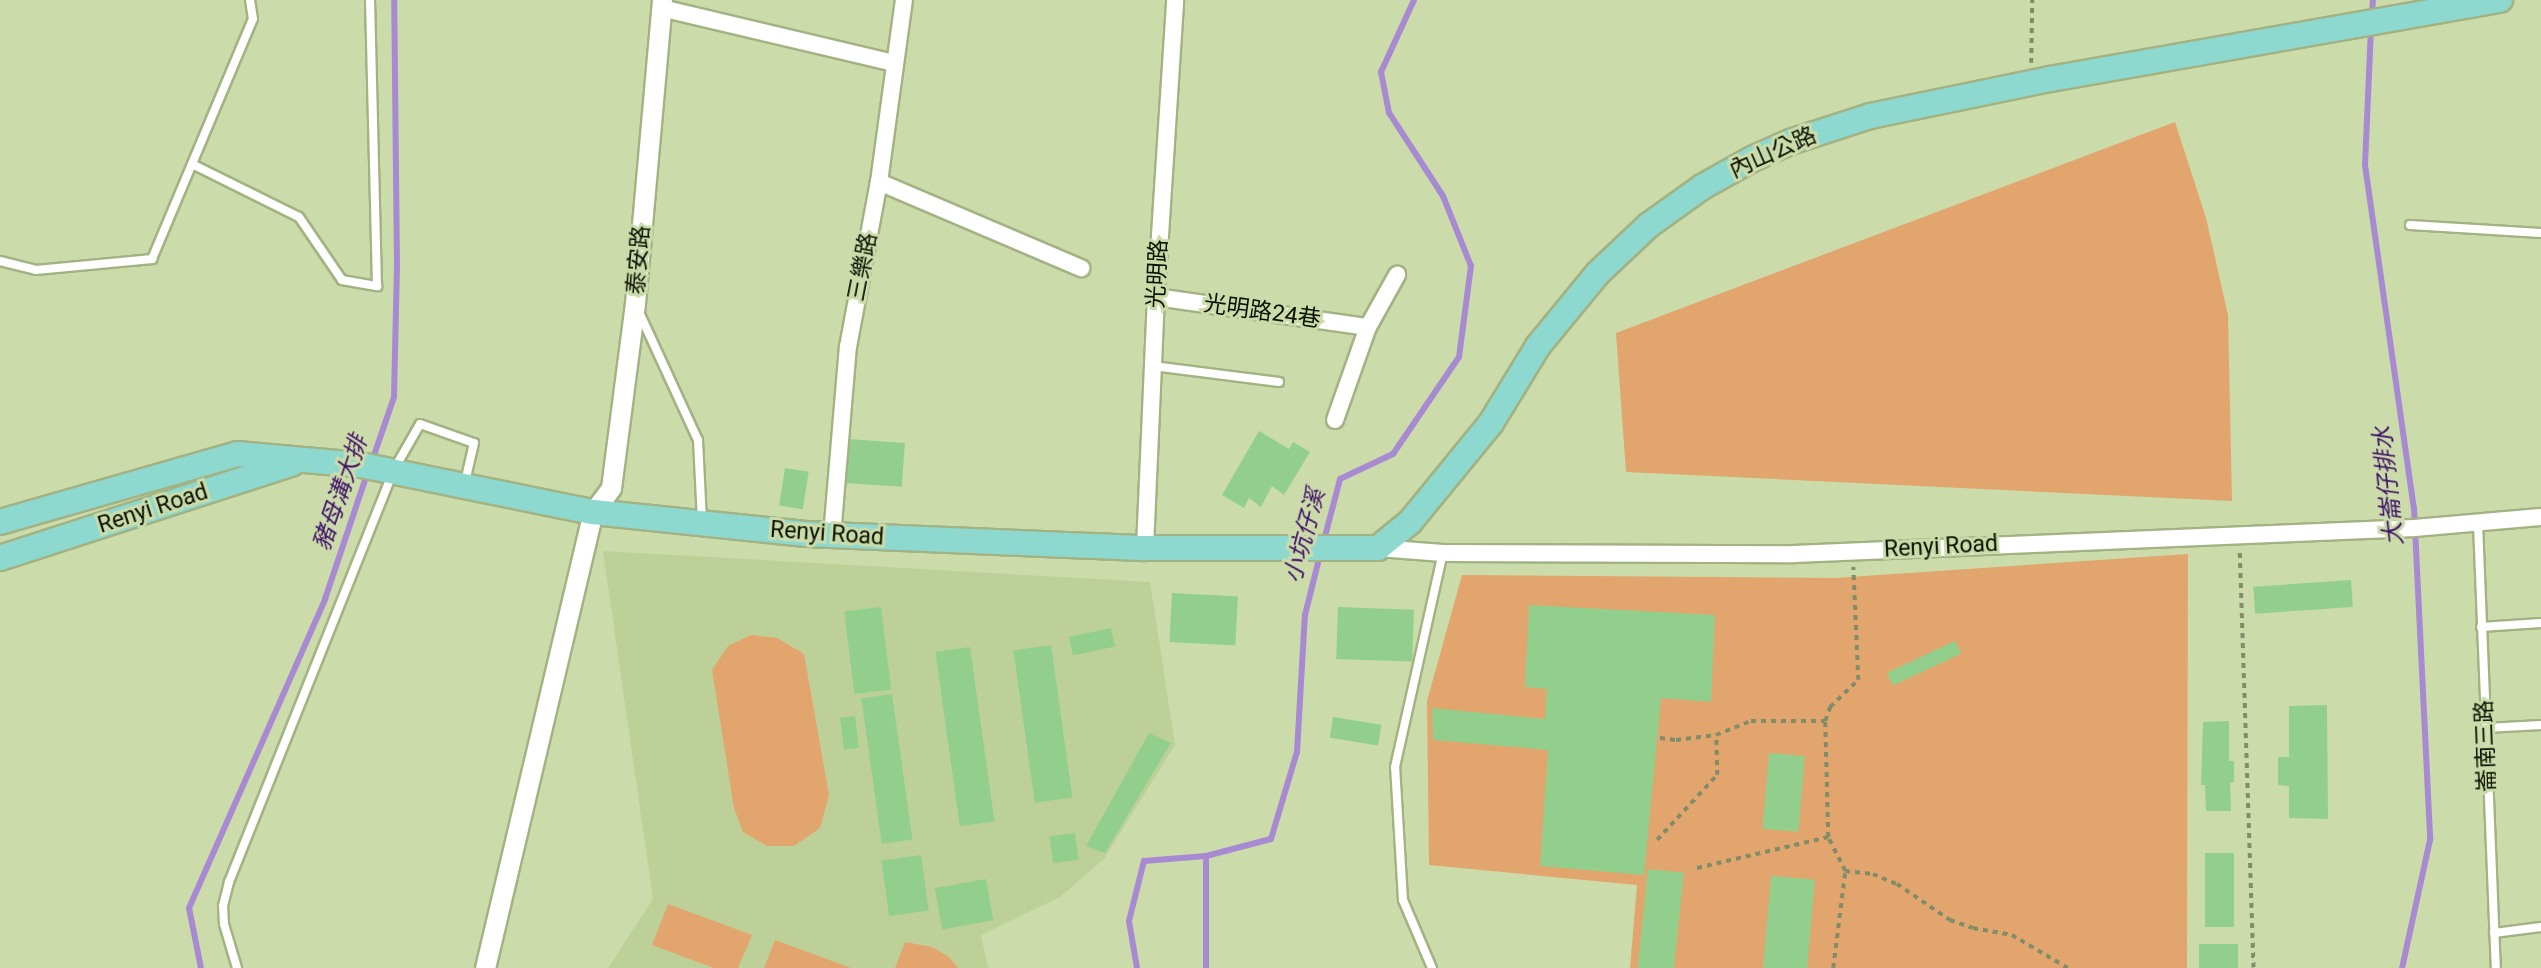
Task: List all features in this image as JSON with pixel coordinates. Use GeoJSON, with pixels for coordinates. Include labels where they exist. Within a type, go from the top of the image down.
{"type":"FeatureCollection","features":[{"type":"Feature","properties":{"kind":"main road","name":"內山公路"},"geometry":{"type":"LineString","coordinates":[[1378,548],[1410,522],[1482,434],[1538,346],[1598,273],[1650,225],[1702,187],[1752,159],[1870,116],[2031,83],[2500,0]]}},
{"type":"Feature","properties":{"kind":"main road","name":"Renyi Road"},"geometry":{"type":"LineString","coordinates":[[0,522],[237,454],[361,465],[593,512],[832,536],[1145,548],[1378,548]]}},
{"type":"Feature","properties":{"kind":"main road","name":"Renyi Road"},"geometry":{"type":"LineString","coordinates":[[5,558],[305,459]]}},
{"type":"Feature","properties":{"kind":"street","name":"三樂路"},"geometry":{"type":"LineString","coordinates":[[832,536],[848,347],[879,182],[904,0]]}},
{"type":"Feature","properties":{"kind":"street","name":"光明路"},"geometry":{"type":"LineString","coordinates":[[1145,548],[1156,297],[1175,0]]}},
{"type":"Feature","properties":{"kind":"street"},"geometry":{"type":"LineString","coordinates":[[661,4],[894,63]]}},
{"type":"Feature","properties":{"kind":"street","name":"泰安路"},"geometry":{"type":"LineString","coordinates":[[485,968],[593,512],[611,488],[635,303],[661,4]]}},
{"type":"Feature","properties":{"kind":"street"},"geometry":{"type":"LineString","coordinates":[[879,182],[1081,268]]}},
{"type":"Feature","properties":{"kind":"street"},"geometry":{"type":"LineString","coordinates":[[1335,421],[1368,327],[1397,275]]}},
{"type":"Feature","properties":{"kind":"street","name":"光明路24巷"},"geometry":{"type":"LineString","coordinates":[[1156,297],[1368,327]]}},
{"type":"Feature","properties":{"kind":"street","name":"Renyi Road"},"geometry":{"type":"LineString","coordinates":[[1378,548],[1443,553],[1852,551],[2478,524],[2541,517]]}},
{"type":"Feature","properties":{"kind":"lane"},"geometry":{"type":"LineString","coordinates":[[0,261],[36,270],[152,260],[253,19],[250,0]]}},
{"type":"Feature","properties":{"kind":"lane"},"geometry":{"type":"LineString","coordinates":[[192,164],[299,217],[342,280],[377,286],[370,0]]}},
{"type":"Feature","properties":{"kind":"lane"},"geometry":{"type":"LineString","coordinates":[[2410,225],[2541,233]]}},
{"type":"Feature","properties":{"kind":"lane"},"geometry":{"type":"LineString","coordinates":[[635,303],[698,440],[702,525]]}},
{"type":"Feature","properties":{"kind":"lane"},"geometry":{"type":"LineString","coordinates":[[1153,366],[1279,382]]}},
{"type":"Feature","properties":{"kind":"lane"},"geometry":{"type":"LineString","coordinates":[[237,968],[224,924],[223,906],[229,882],[393,471],[420,424],[474,443],[464,486]]}},
{"type":"Feature","properties":{"kind":"lane","name":"崙南三路"},"geometry":{"type":"LineString","coordinates":[[2478,524],[2496,968]]}},
{"type":"Feature","properties":{"kind":"lane"},"geometry":{"type":"LineString","coordinates":[[1432,968],[1403,900],[1395,767],[1443,553]]}},
{"type":"Feature","properties":{"kind":"lane"},"geometry":{"type":"LineString","coordinates":[[2481,627],[2541,623]]}},
{"type":"Feature","properties":{"kind":"lane"},"geometry":{"type":"LineString","coordinates":[[2486,728],[2541,725]]}},
{"type":"Feature","properties":{"kind":"lane"},"geometry":{"type":"LineString","coordinates":[[2494,933],[2541,927]]}},
{"type":"Feature","properties":{"kind":"path"},"geometry":{"type":"LineString","coordinates":[[2031,83],[2032,0]]}},
{"type":"Feature","properties":{"kind":"path"},"geometry":{"type":"LineString","coordinates":[[2239,534],[2254,968]]}},
{"type":"Feature","properties":{"kind":"path"},"geometry":{"type":"LineString","coordinates":[[1833,968],[1844,870],[1828,837],[1825,721],[1830,708],[1857,680],[1852,551]]}},
{"type":"Feature","properties":{"kind":"path"},"geometry":{"type":"LineString","coordinates":[[1660,738],[1676,740],[1716,735],[1751,721],[1825,721]]}},
{"type":"Feature","properties":{"kind":"path"},"geometry":{"type":"LineString","coordinates":[[1657,840],[1717,775],[1716,735]]}},
{"type":"Feature","properties":{"kind":"path"},"geometry":{"type":"LineString","coordinates":[[1697,868],[1828,837]]}},
{"type":"Feature","properties":{"kind":"path"},"geometry":{"type":"LineString","coordinates":[[1844,870],[1873,874],[1897,884],[1950,920],[1973,928],[2012,935],[2068,968]]}},
{"type":"Feature","properties":{"kind":"shaded area"},"geometry":{"type":"Polygon","coordinates":[[[2175,122],[2206,218],[2228,315],[2232,501],[1626,472],[1616,333],[2175,122]]]}},
{"type":"Feature","properties":{"kind":"shaded area"},"geometry":{"type":"Polygon","coordinates":[[[603,551],[1150,582],[1175,745],[1104,859],[1060,897],[981,935],[988,968],[608,968],[653,899],[603,551]]]}},
{"type":"Feature","properties":{"kind":"shaded area"},"geometry":{"type":"Polygon","coordinates":[[[2188,554],[2187,968],[1630,968],[1637,885],[1429,865],[1427,701],[1462,575],[1835,578],[2188,554]]]}},
{"type":"Feature","properties":{"kind":"shaded area"},"geometry":{"type":"Polygon","coordinates":[[[751,635],[777,638],[804,654],[829,795],[820,828],[794,846],[767,846],[743,832],[734,808],[712,670],[728,646],[751,635]]]}},
{"type":"Feature","properties":{"kind":"shaded area"},"geometry":{"type":"Polygon","coordinates":[[[668,904],[752,935],[738,968],[714,968],[652,945],[668,904]]]}},
{"type":"Feature","properties":{"kind":"shaded area"},"geometry":{"type":"Polygon","coordinates":[[[775,940],[851,968],[764,968],[775,940]]]}},
{"type":"Feature","properties":{"kind":"shaded area"},"geometry":{"type":"Polygon","coordinates":[[[905,942],[932,947],[949,957],[958,968],[895,968],[905,942]]]}},
{"type":"Feature","properties":{"kind":"building"},"geometry":{"type":"Polygon","coordinates":[[[1259,431],[1289,449],[1293,442],[1310,452],[1284,495],[1272,486],[1261,507],[1249,498],[1244,508],[1222,495],[1259,431]]]}},
{"type":"Feature","properties":{"kind":"building"},"geometry":{"type":"Polygon","coordinates":[[[848,439],[905,443],[902,487],[845,483],[848,439]]]}},
{"type":"Feature","properties":{"kind":"building"},"geometry":{"type":"Polygon","coordinates":[[[785,468],[809,472],[803,509],[779,506],[785,468]]]}},
{"type":"Feature","properties":{"kind":"building"},"geometry":{"type":"Polygon","coordinates":[[[2351,580],[2353,607],[2255,614],[2253,587],[2351,580]]]}},
{"type":"Feature","properties":{"kind":"building"},"geometry":{"type":"Polygon","coordinates":[[[1172,593],[1238,596],[1235,645],[1169,642],[1172,593]]]}},
{"type":"Feature","properties":{"kind":"building"},"geometry":{"type":"Polygon","coordinates":[[[1529,605],[1715,615],[1711,702],[1661,698],[1644,875],[1540,866],[1548,750],[1433,740],[1432,708],[1545,719],[1547,689],[1525,687],[1529,605]]]}},
{"type":"Feature","properties":{"kind":"building"},"geometry":{"type":"Polygon","coordinates":[[[881,607],[891,689],[854,694],[844,612],[881,607]]]}},
{"type":"Feature","properties":{"kind":"building"},"geometry":{"type":"Polygon","coordinates":[[[1338,607],[1414,610],[1412,662],[1336,659],[1338,607]]]}},
{"type":"Feature","properties":{"kind":"building"},"geometry":{"type":"Polygon","coordinates":[[[1111,628],[1115,647],[1073,656],[1069,637],[1111,628]]]}},
{"type":"Feature","properties":{"kind":"building"},"geometry":{"type":"Polygon","coordinates":[[[1955,641],[1961,654],[1893,685],[1887,673],[1955,641]]]}},
{"type":"Feature","properties":{"kind":"building"},"geometry":{"type":"Polygon","coordinates":[[[1051,645],[1072,798],[1035,803],[1013,650],[1051,645]]]}},
{"type":"Feature","properties":{"kind":"building"},"geometry":{"type":"Polygon","coordinates":[[[970,647],[994,821],[960,826],[935,652],[970,647]]]}},
{"type":"Feature","properties":{"kind":"building"},"geometry":{"type":"Polygon","coordinates":[[[892,694],[912,840],[882,844],[861,698],[892,694]]]}},
{"type":"Feature","properties":{"kind":"building"},"geometry":{"type":"Polygon","coordinates":[[[2327,705],[2328,819],[2289,818],[2289,786],[2278,785],[2278,757],[2289,757],[2289,706],[2327,705]]]}},
{"type":"Feature","properties":{"kind":"building"},"geometry":{"type":"Polygon","coordinates":[[[855,716],[859,748],[844,750],[840,718],[855,716]]]}},
{"type":"Feature","properties":{"kind":"building"},"geometry":{"type":"Polygon","coordinates":[[[1333,717],[1381,725],[1378,745],[1330,738],[1333,717]]]}},
{"type":"Feature","properties":{"kind":"building"},"geometry":{"type":"Polygon","coordinates":[[[2229,721],[2229,761],[2234,761],[2234,782],[2230,783],[2231,811],[2206,811],[2205,785],[2201,785],[2203,722],[2229,721]]]}},
{"type":"Feature","properties":{"kind":"building"},"geometry":{"type":"Polygon","coordinates":[[[1149,733],[1171,743],[1105,853],[1086,846],[1149,733]]]}},
{"type":"Feature","properties":{"kind":"building"},"geometry":{"type":"Polygon","coordinates":[[[1769,753],[1805,756],[1798,832],[1762,829],[1769,753]]]}},
{"type":"Feature","properties":{"kind":"building"},"geometry":{"type":"Polygon","coordinates":[[[1075,833],[1079,860],[1053,863],[1049,837],[1075,833]]]}},
{"type":"Feature","properties":{"kind":"building"},"geometry":{"type":"Polygon","coordinates":[[[2205,853],[2234,853],[2234,927],[2205,927],[2205,853]]]}},
{"type":"Feature","properties":{"kind":"building"},"geometry":{"type":"Polygon","coordinates":[[[921,855],[929,910],[889,916],[881,861],[921,855]]]}},
{"type":"Feature","properties":{"kind":"building"},"geometry":{"type":"Polygon","coordinates":[[[1648,869],[1684,873],[1674,968],[1638,968],[1648,869]]]}},
{"type":"Feature","properties":{"kind":"building"},"geometry":{"type":"Polygon","coordinates":[[[1771,876],[1815,880],[1807,968],[1763,968],[1771,876]]]}},
{"type":"Feature","properties":{"kind":"building"},"geometry":{"type":"Polygon","coordinates":[[[986,879],[993,920],[942,929],[935,888],[986,879]]]}},
{"type":"Feature","properties":{"kind":"building"},"geometry":{"type":"Polygon","coordinates":[[[2199,944],[2238,944],[2238,968],[2199,968],[2199,944]]]}},
{"type":"Feature","properties":{"kind":"waterway","name":"豬母溝大排"},"geometry":{"type":"LineString","coordinates":[[372,461],[394,397],[397,268],[394,0]]}},
{"type":"Feature","properties":{"kind":"waterway","name":"小坑仔溪"},"geometry":{"type":"LineString","coordinates":[[1323,544],[1340,479],[1393,454],[1459,357],[1471,266],[1443,196],[1389,113],[1381,72],[1414,0]]}},
{"type":"Feature","properties":{"kind":"waterway","name":"大崙仔排水"},"geometry":{"type":"LineString","coordinates":[[2372,17],[2373,0]]}},
{"type":"Feature","properties":{"kind":"waterway","name":"大崙仔排水"},"geometry":{"type":"LineString","coordinates":[[2371,28],[2365,165],[2414,508],[2430,840],[2402,968]]}},
{"type":"Feature","properties":{"kind":"waterway","name":"豬母溝大排"},"geometry":{"type":"LineString","coordinates":[[201,968],[189,908],[325,599],[368,471]]}},
{"type":"Feature","properties":{"kind":"waterway","name":"小坑仔溪"},"geometry":{"type":"LineString","coordinates":[[1137,968],[1129,921],[1144,861],[1206,856],[1271,839],[1297,752],[1305,615],[1320,555]]}},
{"type":"Feature","properties":{"kind":"waterway"},"geometry":{"type":"LineString","coordinates":[[1206,856],[1206,968]]}}]}
